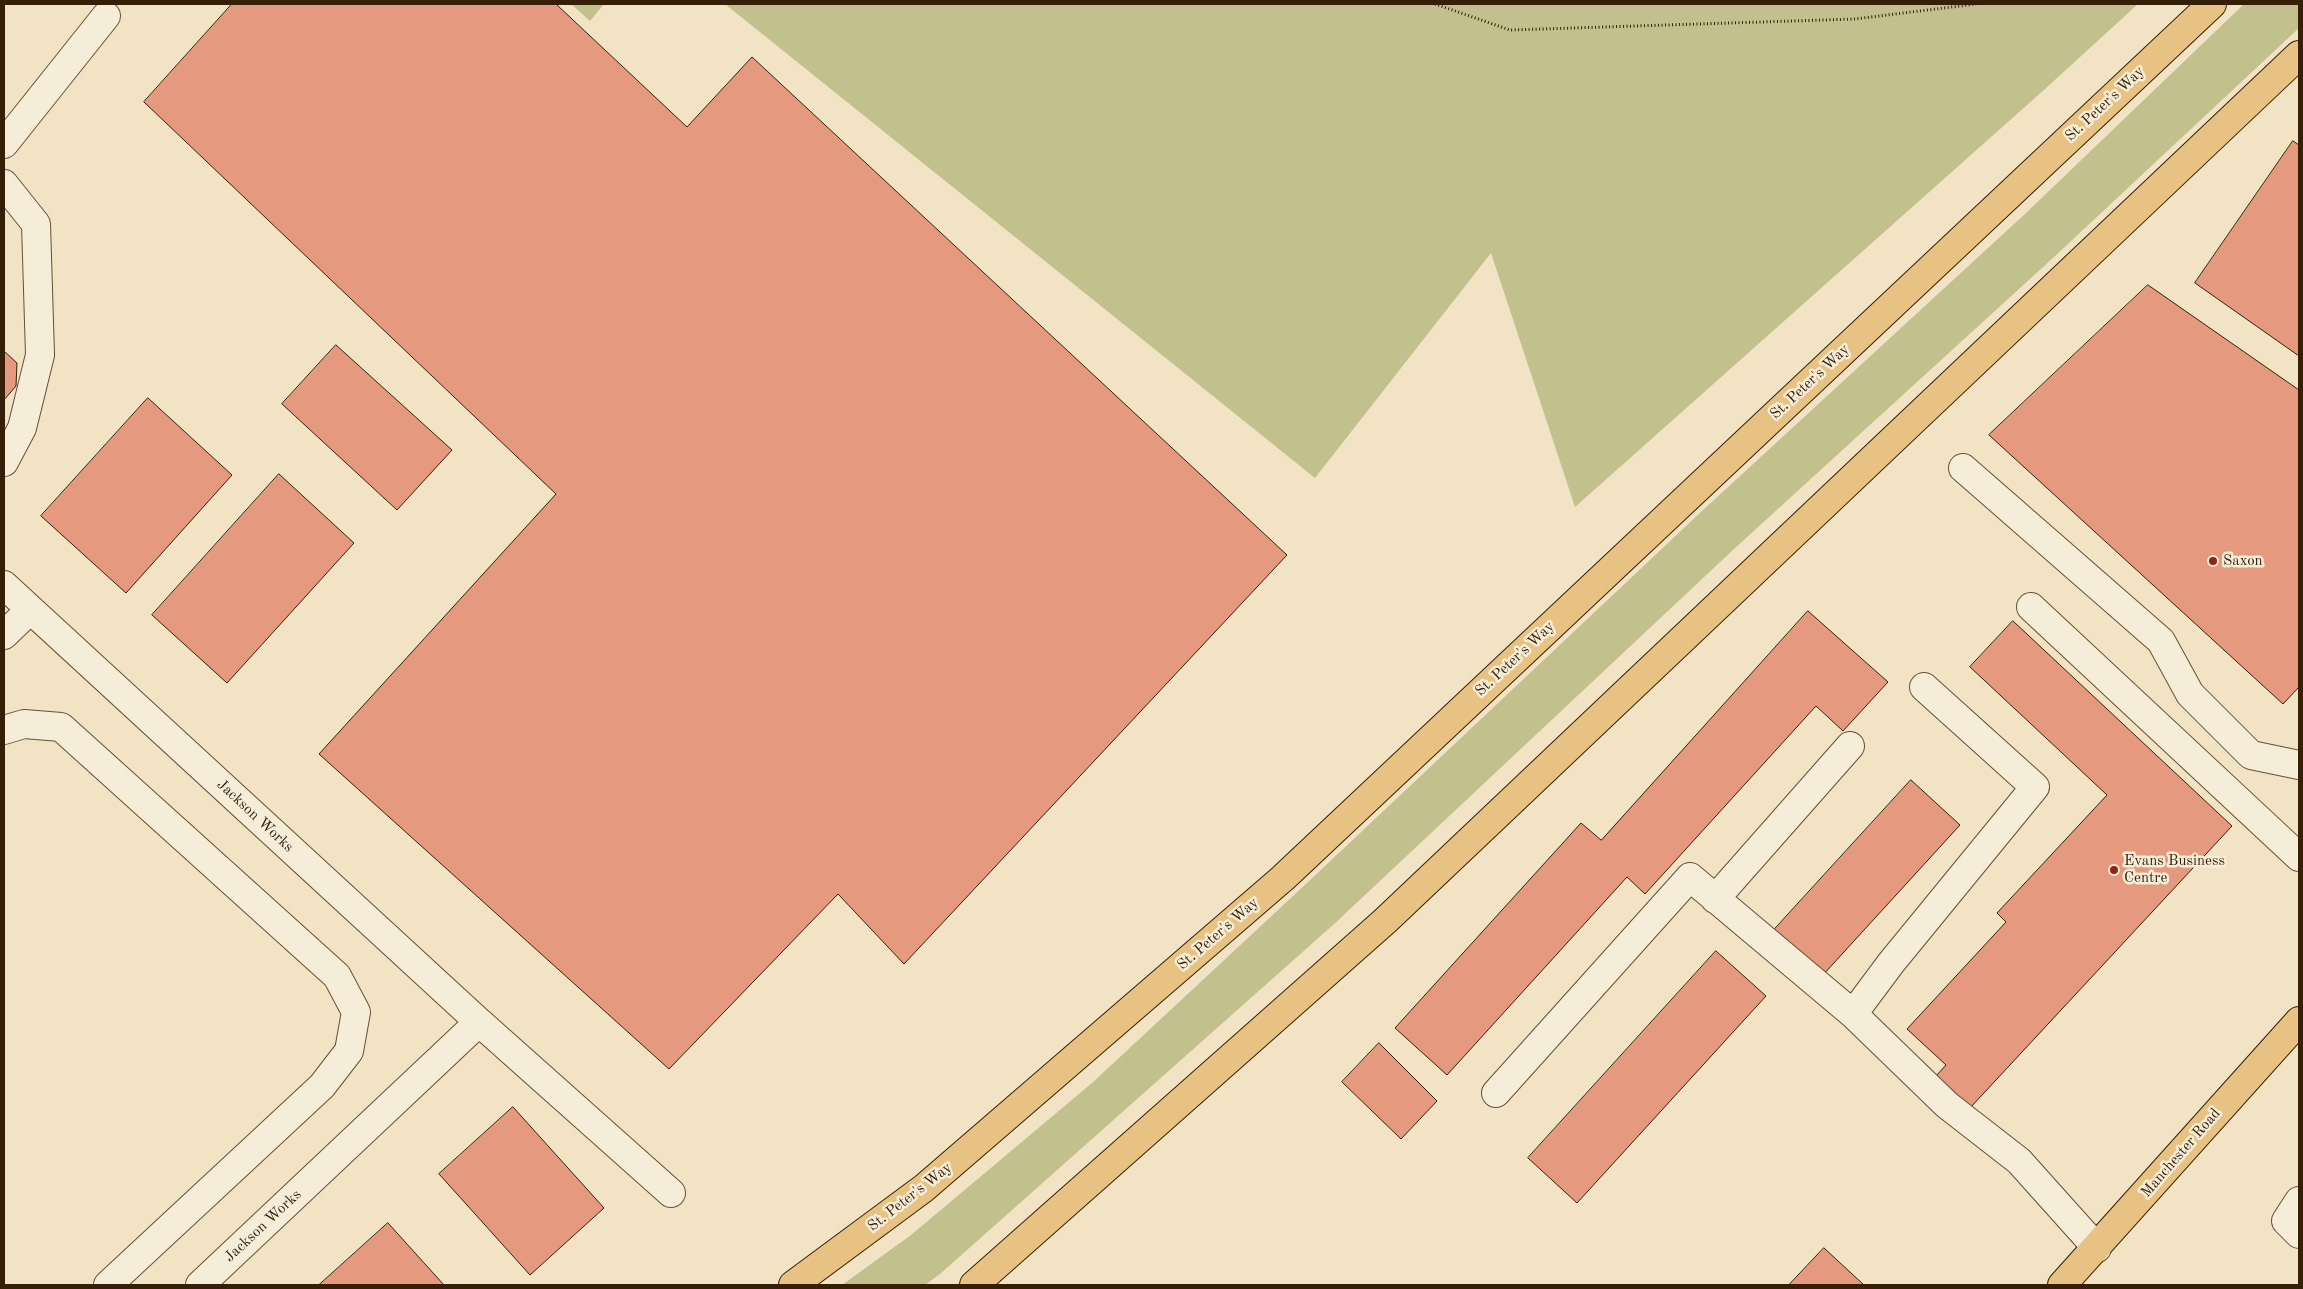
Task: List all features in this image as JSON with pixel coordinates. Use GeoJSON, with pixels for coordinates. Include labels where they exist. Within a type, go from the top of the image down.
{"type":"FeatureCollection","features":[{"type":"Feature","properties":{"kind":"main road","name":"St. Peter's Way"},"geometry":{"type":"LineString","coordinates":[[793,1285],[924,1188],[1283,878],[2212,4]]}},
{"type":"Feature","properties":{"kind":"main road"},"geometry":{"type":"LineString","coordinates":[[974,1285],[1385,921],[2299,55]]}},
{"type":"Feature","properties":{"kind":"main road","name":"Manchester Road"},"geometry":{"type":"LineString","coordinates":[[2062,1285],[2098,1248],[2299,1020]]}},
{"type":"Feature","properties":{"kind":"street"},"geometry":{"type":"LineString","coordinates":[[4,144],[106,16]]}},
{"type":"Feature","properties":{"kind":"street"},"geometry":{"type":"LineString","coordinates":[[4,184],[36,224],[40,355],[22,428],[4,462]]}},
{"type":"Feature","properties":{"kind":"street"},"geometry":{"type":"LineString","coordinates":[[1963,468],[2161,641],[2190,694],[2251,755],[2299,765]]}},
{"type":"Feature","properties":{"kind":"street","name":"Jackson Works"},"geometry":{"type":"LineString","coordinates":[[4,585],[479,1022],[671,1193]]}},
{"type":"Feature","properties":{"kind":"street"},"geometry":{"type":"LineString","coordinates":[[2031,607],[2299,856]]}},
{"type":"Feature","properties":{"kind":"street"},"geometry":{"type":"LineString","coordinates":[[4,635],[30,610]]}},
{"type":"Feature","properties":{"kind":"street"},"geometry":{"type":"LineString","coordinates":[[1853,1014],[1891,963],[2035,787],[1924,687]]}},
{"type":"Feature","properties":{"kind":"street"},"geometry":{"type":"LineString","coordinates":[[4,730],[24,724],[61,727],[337,976],[356,1012],[349,1051],[322,1086],[108,1285]]}},
{"type":"Feature","properties":{"kind":"street"},"geometry":{"type":"LineString","coordinates":[[1715,899],[1850,746]]}},
{"type":"Feature","properties":{"kind":"street"},"geometry":{"type":"LineString","coordinates":[[1496,1093],[1690,877],[1853,1014],[1947,1104],[2019,1161],[2098,1248]]}},
{"type":"Feature","properties":{"kind":"street","name":"Jackson Works"},"geometry":{"type":"LineString","coordinates":[[200,1285],[479,1022]]}},
{"type":"Feature","properties":{"kind":"street"},"geometry":{"type":"LineString","coordinates":[[2299,1201],[2286,1222],[2299,1234]]}},
{"type":"Feature","properties":{"kind":"path"},"geometry":{"type":"LineString","coordinates":[[1435,4],[1510,30],[1855,19],[1976,4]]}},
{"type":"Feature","properties":{"kind":"shaded area"},"geometry":{"type":"Polygon","coordinates":[[[571,4],[604,4],[590,21],[571,4]]]}},
{"type":"Feature","properties":{"kind":"shaded area"},"geometry":{"type":"Polygon","coordinates":[[[725,4],[2138,4],[1575,507],[1491,253],[1315,478],[725,4]]]}},
{"type":"Feature","properties":{"kind":"shaded area"},"geometry":{"type":"Polygon","coordinates":[[[2244,4],[2299,4],[2299,28],[2054,257],[1734,549],[1333,925],[940,1274],[925,1285],[842,1285],[911,1235],[1092,1083],[1702,511],[2026,213],[2244,4]]]}},
{"type":"Feature","properties":{"kind":"building"},"geometry":{"type":"Polygon","coordinates":[[[232,4],[556,4],[687,127],[752,57],[1287,555],[904,964],[838,894],[669,1069],[319,754],[556,494],[144,102],[232,4]]]}},
{"type":"Feature","properties":{"kind":"building"},"geometry":{"type":"Polygon","coordinates":[[[2293,141],[2299,145],[2299,356],[2195,283],[2293,141]]]}},
{"type":"Feature","properties":{"kind":"building","name":"Saxon"},"geometry":{"type":"Polygon","coordinates":[[[2148,285],[2299,390],[2299,687],[2283,704],[1989,435],[2148,285]]]}},
{"type":"Feature","properties":{"kind":"building"},"geometry":{"type":"Polygon","coordinates":[[[336,345],[452,450],[397,510],[282,404],[336,345]]]}},
{"type":"Feature","properties":{"kind":"building"},"geometry":{"type":"Polygon","coordinates":[[[4,351],[17,363],[16,386],[4,400],[4,351]]]}},
{"type":"Feature","properties":{"kind":"building"},"geometry":{"type":"Polygon","coordinates":[[[148,398],[232,475],[126,593],[41,516],[148,398]]]}},
{"type":"Feature","properties":{"kind":"building"},"geometry":{"type":"Polygon","coordinates":[[[279,474],[354,543],[227,683],[152,615],[279,474]]]}},
{"type":"Feature","properties":{"kind":"building"},"geometry":{"type":"Polygon","coordinates":[[[1808,611],[1888,682],[1843,731],[1816,706],[1645,894],[1627,877],[1447,1075],[1395,1028],[1581,823],[1601,840],[1808,611]]]}},
{"type":"Feature","properties":{"kind":"building","name":"Evans Business Centre"},"geometry":{"type":"Polygon","coordinates":[[[2013,621],[2232,826],[1970,1108],[1936,1076],[1946,1065],[1907,1029],[2006,922],[1997,913],[2107,795],[1970,667],[2013,621]]]}},
{"type":"Feature","properties":{"kind":"building"},"geometry":{"type":"Polygon","coordinates":[[[1911,780],[1960,825],[1822,976],[1773,931],[1911,780]]]}},
{"type":"Feature","properties":{"kind":"building"},"geometry":{"type":"Polygon","coordinates":[[[1716,951],[1766,996],[1577,1203],[1528,1158],[1716,951]]]}},
{"type":"Feature","properties":{"kind":"building"},"geometry":{"type":"Polygon","coordinates":[[[1379,1043],[1437,1101],[1401,1139],[1342,1082],[1379,1043]]]}},
{"type":"Feature","properties":{"kind":"building"},"geometry":{"type":"Polygon","coordinates":[[[513,1107],[604,1208],[530,1275],[439,1174],[513,1107]]]}},
{"type":"Feature","properties":{"kind":"building"},"geometry":{"type":"Polygon","coordinates":[[[388,1223],[444,1285],[319,1285],[388,1223]]]}},
{"type":"Feature","properties":{"kind":"building"},"geometry":{"type":"Polygon","coordinates":[[[1824,1248],[1864,1285],[1789,1285],[1824,1248]]]}},
{"type":"Feature","properties":{"kind":"place","name":"Saxon"},"geometry":{"type":"Point","coordinates":[2213,561]}},
{"type":"Feature","properties":{"kind":"place","name":"Evans Business Centre"},"geometry":{"type":"Point","coordinates":[2114,870]}}]}
